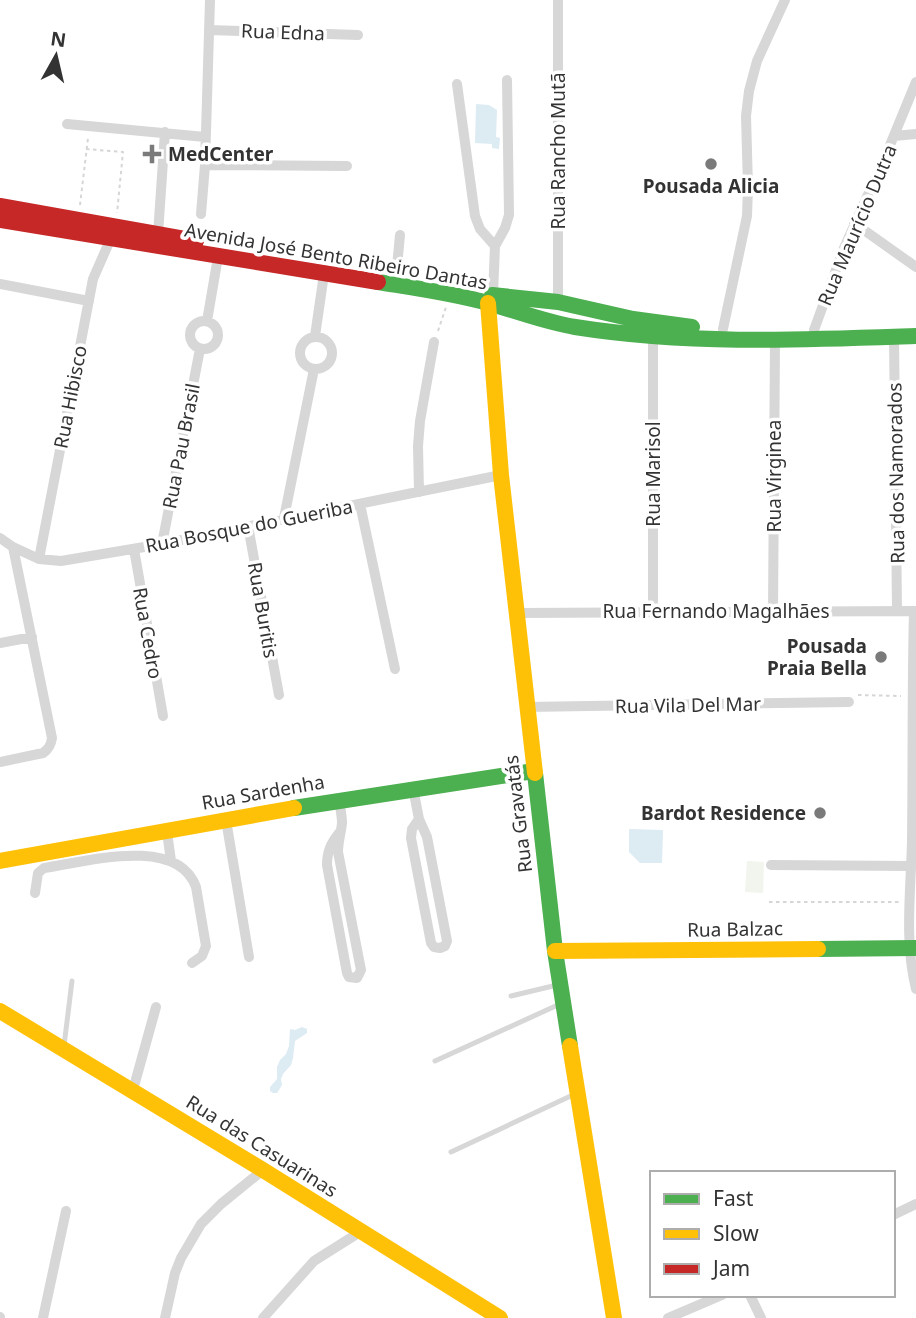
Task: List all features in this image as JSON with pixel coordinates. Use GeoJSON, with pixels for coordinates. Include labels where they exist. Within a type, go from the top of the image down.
{"type":"FeatureCollection","features":[{"type":"Feature","properties":{"kind":"street"},"geometry":{"type":"LineString","coordinates":[[201,214],[210,0]]}},
{"type":"Feature","properties":{"kind":"street","name":"Rua Rancho Mutã"},"geometry":{"type":"LineString","coordinates":[[552,301],[558,0]]}},
{"type":"Feature","properties":{"kind":"street"},"geometry":{"type":"LineString","coordinates":[[723,329],[747,216],[746,117],[749,91],[757,61],[785,0]]}},
{"type":"Feature","properties":{"kind":"street","name":"Rua Edna"},"geometry":{"type":"LineString","coordinates":[[209,30],[358,35]]}},
{"type":"Feature","properties":{"kind":"street"},"geometry":{"type":"LineString","coordinates":[[491,299],[495,246],[509,215],[507,80]]}},
{"type":"Feature","properties":{"kind":"street","name":"Rua Maurício Dutra"},"geometry":{"type":"LineString","coordinates":[[814,330],[854,223],[916,82]]}},
{"type":"Feature","properties":{"kind":"street"},"geometry":{"type":"LineString","coordinates":[[457,84],[475,216],[480,229],[495,246]]}},
{"type":"Feature","properties":{"kind":"street"},"geometry":{"type":"LineString","coordinates":[[67,124],[205,137]]}},
{"type":"Feature","properties":{"kind":"street"},"geometry":{"type":"LineString","coordinates":[[158,234],[165,132]]}},
{"type":"Feature","properties":{"kind":"street"},"geometry":{"type":"LineString","coordinates":[[894,136],[916,134]]}},
{"type":"Feature","properties":{"kind":"street"},"geometry":{"type":"LineString","coordinates":[[205,165],[346,166]]}},
{"type":"Feature","properties":{"kind":"street","name":"Avenida José Bento Ribeiro Dantas"},"geometry":{"type":"LineString","coordinates":[[0,206],[79,220],[113,232],[218,257],[450,295],[552,301],[670,326],[814,330],[916,325]]}},
{"type":"Feature","properties":{"kind":"street","name":"Avenida José Bento Ribeiro Dantas"},"geometry":{"type":"LineString","coordinates":[[0,220],[158,234],[396,277],[491,299],[543,320],[575,327],[695,340],[775,341],[916,335]]}},
{"type":"Feature","properties":{"kind":"street"},"geometry":{"type":"LineString","coordinates":[[854,223],[916,267]]}},
{"type":"Feature","properties":{"kind":"street","name":"Rua Hibisco"},"geometry":{"type":"LineString","coordinates":[[39,559],[89,301],[97,270],[113,232]]}},
{"type":"Feature","properties":{"kind":"street"},"geometry":{"type":"LineString","coordinates":[[396,277],[400,234]]}},
{"type":"Feature","properties":{"kind":"street","name":"Rua Pau Brasil"},"geometry":{"type":"LineString","coordinates":[[206,321],[218,257]]}},
{"type":"Feature","properties":{"kind":"street"},"geometry":{"type":"LineString","coordinates":[[315,336],[324,274]]}},
{"type":"Feature","properties":{"kind":"street"},"geometry":{"type":"LineString","coordinates":[[0,284],[89,301]]}},
{"type":"Feature","properties":{"kind":"street","name":"Rua Gravatás"},"geometry":{"type":"LineString","coordinates":[[491,299],[501,475],[555,951],[614,1318]]}},
{"type":"Feature","properties":{"kind":"street"},"geometry":{"type":"LineString","coordinates":[[543,320],[540,310],[552,301]]}},
{"type":"Feature","properties":{"kind":"street"},"geometry":{"type":"LineString","coordinates":[[575,327],[583,317],[580,306]]}},
{"type":"Feature","properties":{"kind":"street","name":"Rua Pau Brasil"},"geometry":{"type":"LineString","coordinates":[[206,321],[213,323],[219,335],[213,346],[200,349],[191,340],[190,333],[198,322],[206,321]]}},
{"type":"Feature","properties":{"kind":"street"},"geometry":{"type":"LineString","coordinates":[[315,336],[328,341],[333,354],[327,366],[314,369],[303,363],[300,352],[304,341],[315,336]]}},
{"type":"Feature","properties":{"kind":"street","name":"Rua Marisol"},"geometry":{"type":"LineString","coordinates":[[653,336],[653,611]]}},
{"type":"Feature","properties":{"kind":"street","name":"Rua dos Namorados"},"geometry":{"type":"LineString","coordinates":[[894,336],[897,611]]}},
{"type":"Feature","properties":{"kind":"street","name":"Rua Virginea"},"geometry":{"type":"LineString","coordinates":[[773,611],[775,341]]}},
{"type":"Feature","properties":{"kind":"street"},"geometry":{"type":"LineString","coordinates":[[419,492],[420,421],[434,342]]}},
{"type":"Feature","properties":{"kind":"street","name":"Rua Pau Brasil"},"geometry":{"type":"LineString","coordinates":[[162,544],[200,349]]}},
{"type":"Feature","properties":{"kind":"street"},"geometry":{"type":"LineString","coordinates":[[284,518],[314,369]]}},
{"type":"Feature","properties":{"kind":"street","name":"Rua Bosque do Gueriba"},"geometry":{"type":"LineString","coordinates":[[0,538],[39,559],[61,562],[501,475]]}},
{"type":"Feature","properties":{"kind":"street"},"geometry":{"type":"LineString","coordinates":[[360,504],[395,669]]}},
{"type":"Feature","properties":{"kind":"street","name":"Rua Buritis"},"geometry":{"type":"LineString","coordinates":[[248,526],[279,695]]}},
{"type":"Feature","properties":{"kind":"street"},"geometry":{"type":"LineString","coordinates":[[0,762],[43,753],[51,745],[52,737],[13,547]]}},
{"type":"Feature","properties":{"kind":"street","name":"Rua Cedro"},"geometry":{"type":"LineString","coordinates":[[134,549],[163,716]]}},
{"type":"Feature","properties":{"kind":"street"},"geometry":{"type":"LineString","coordinates":[[915,611],[911,902],[912,971],[916,989]]}},
{"type":"Feature","properties":{"kind":"street","name":"Rua Fernando Magalhães"},"geometry":{"type":"LineString","coordinates":[[517,613],[915,611]]}},
{"type":"Feature","properties":{"kind":"street"},"geometry":{"type":"LineString","coordinates":[[0,643],[32,637]]}},
{"type":"Feature","properties":{"kind":"street","name":"Rua Vila Del Mar"},"geometry":{"type":"LineString","coordinates":[[526,707],[849,702]]}},
{"type":"Feature","properties":{"kind":"street","name":"Rua Sardenha"},"geometry":{"type":"LineString","coordinates":[[0,861],[339,800],[534,771]]}},
{"type":"Feature","properties":{"kind":"street"},"geometry":{"type":"LineString","coordinates":[[413,788],[419,819],[427,837],[447,941],[445,946],[440,948],[431,943],[411,838],[412,829],[419,819]]}},
{"type":"Feature","properties":{"kind":"street"},"geometry":{"type":"LineString","coordinates":[[339,800],[342,817],[340,832],[338,842],[339,863],[361,970],[357,978],[349,977],[346,973],[327,866],[327,853],[340,832]]}},
{"type":"Feature","properties":{"kind":"street"},"geometry":{"type":"LineString","coordinates":[[226,820],[249,957]]}},
{"type":"Feature","properties":{"kind":"street"},"geometry":{"type":"LineString","coordinates":[[167,832],[171,861]]}},
{"type":"Feature","properties":{"kind":"street"},"geometry":{"type":"LineString","coordinates":[[35,893],[38,873],[44,868],[121,856],[140,855],[171,861],[187,871],[196,887],[206,946],[202,956],[192,963]]}},
{"type":"Feature","properties":{"kind":"street"},"geometry":{"type":"LineString","coordinates":[[771,865],[912,866]]}},
{"type":"Feature","properties":{"kind":"street","name":"Rua Balzac"},"geometry":{"type":"LineString","coordinates":[[555,951],[912,948]]}},
{"type":"Feature","properties":{"kind":"street"},"geometry":{"type":"LineString","coordinates":[[133,1090],[156,1007]]}},
{"type":"Feature","properties":{"kind":"street","name":"Rua das Casuarinas"},"geometry":{"type":"LineString","coordinates":[[0,1011],[133,1090],[500,1318]]}},
{"type":"Feature","properties":{"kind":"street"},"geometry":{"type":"LineString","coordinates":[[165,1318],[175,1273],[201,1224],[263,1170]]}},
{"type":"Feature","properties":{"kind":"street"},"geometry":{"type":"LineString","coordinates":[[895,1214],[916,1204]]}},
{"type":"Feature","properties":{"kind":"street"},"geometry":{"type":"LineString","coordinates":[[43,1318],[66,1211]]}},
{"type":"Feature","properties":{"kind":"street"},"geometry":{"type":"LineString","coordinates":[[263,1318],[314,1261],[360,1232]]}},
{"type":"Feature","properties":{"kind":"street"},"geometry":{"type":"LineString","coordinates":[[668,1318],[717,1297]]}},
{"type":"Feature","properties":{"kind":"street"},"geometry":{"type":"LineString","coordinates":[[751,1297],[761,1318]]}},
{"type":"Feature","properties":{"kind":"lane"},"geometry":{"type":"LineString","coordinates":[[64,1049],[72,981]]}},
{"type":"Feature","properties":{"kind":"lane"},"geometry":{"type":"LineString","coordinates":[[510,996],[560,984]]}},
{"type":"Feature","properties":{"kind":"lane"},"geometry":{"type":"LineString","coordinates":[[435,1061],[563,1003]]}},
{"type":"Feature","properties":{"kind":"lane"},"geometry":{"type":"LineString","coordinates":[[451,1152],[577,1092]]}},
{"type":"Feature","properties":{"kind":"path"},"geometry":{"type":"LineString","coordinates":[[79,220],[89,126]]}},
{"type":"Feature","properties":{"kind":"path"},"geometry":{"type":"LineString","coordinates":[[86,149],[122,152],[113,232]]}},
{"type":"Feature","properties":{"kind":"path"},"geometry":{"type":"LineString","coordinates":[[434,342],[450,295]]}},
{"type":"Feature","properties":{"kind":"path"},"geometry":{"type":"LineString","coordinates":[[849,702],[856,695],[912,696]]}},
{"type":"Feature","properties":{"kind":"path"},"geometry":{"type":"LineString","coordinates":[[769,902],[911,902]]}},
{"type":"Feature","properties":{"kind":"shaded area"},"geometry":{"type":"Polygon","coordinates":[[[476,104],[489,105],[497,110],[496,137],[500,138],[499,149],[492,148],[492,144],[475,143],[476,104]]]}},
{"type":"Feature","properties":{"kind":"shaded area"},"geometry":{"type":"Polygon","coordinates":[[[629,829],[663,830],[662,863],[640,863],[629,852],[629,829]]]}},
{"type":"Feature","properties":{"kind":"shaded area"},"geometry":{"type":"Polygon","coordinates":[[[747,861],[764,862],[763,893],[745,892],[747,861]]]}},
{"type":"Feature","properties":{"kind":"shaded area"},"geometry":{"type":"Polygon","coordinates":[[[290,1029],[307,1029],[307,1033],[295,1041],[291,1065],[283,1074],[282,1085],[277,1093],[273,1093],[270,1087],[277,1079],[277,1067],[289,1046],[290,1029]]]}},
{"type":"Feature","properties":{"kind":"traffic: fast"},"geometry":{"type":"LineString","coordinates":[[378,282],[474,299],[564,325],[618,333],[746,340],[916,336]]}},
{"type":"Feature","properties":{"kind":"traffic: fast"},"geometry":{"type":"LineString","coordinates":[[492,295],[558,302],[633,319],[692,327]]}},
{"type":"Feature","properties":{"kind":"traffic: fast"},"geometry":{"type":"LineString","coordinates":[[294,808],[534,771]]}},
{"type":"Feature","properties":{"kind":"traffic: fast"},"geometry":{"type":"LineString","coordinates":[[535,773],[555,951],[570,1046]]}},
{"type":"Feature","properties":{"kind":"traffic: fast"},"geometry":{"type":"LineString","coordinates":[[818,949],[916,948]]}},
{"type":"Feature","properties":{"kind":"traffic: slow"},"geometry":{"type":"LineString","coordinates":[[488,303],[501,475],[535,773]]}},
{"type":"Feature","properties":{"kind":"traffic: slow"},"geometry":{"type":"LineString","coordinates":[[0,861],[294,808]]}},
{"type":"Feature","properties":{"kind":"traffic: slow"},"geometry":{"type":"LineString","coordinates":[[555,951],[818,949]]}},
{"type":"Feature","properties":{"kind":"traffic: slow"},"geometry":{"type":"LineString","coordinates":[[0,1011],[263,1170],[500,1318]]}},
{"type":"Feature","properties":{"kind":"traffic: slow"},"geometry":{"type":"LineString","coordinates":[[570,1046],[614,1318]]}},
{"type":"Feature","properties":{"kind":"traffic: jam"},"geometry":{"type":"LineString","coordinates":[[0,206],[196,241]]}},
{"type":"Feature","properties":{"kind":"traffic: jam"},"geometry":{"type":"LineString","coordinates":[[0,220],[378,282]]}},
{"type":"Feature","properties":{"kind":"place","name":"MedCenter"},"geometry":{"type":"Point","coordinates":[152,154]}},
{"type":"Feature","properties":{"kind":"place","name":"Pousada Alicia"},"geometry":{"type":"Point","coordinates":[711,164]}},
{"type":"Feature","properties":{"kind":"place","name":"Pousada Praia Bella"},"geometry":{"type":"Point","coordinates":[881,657]}},
{"type":"Feature","properties":{"kind":"place","name":"Bardot Residence"},"geometry":{"type":"Point","coordinates":[820,813]}}]}
